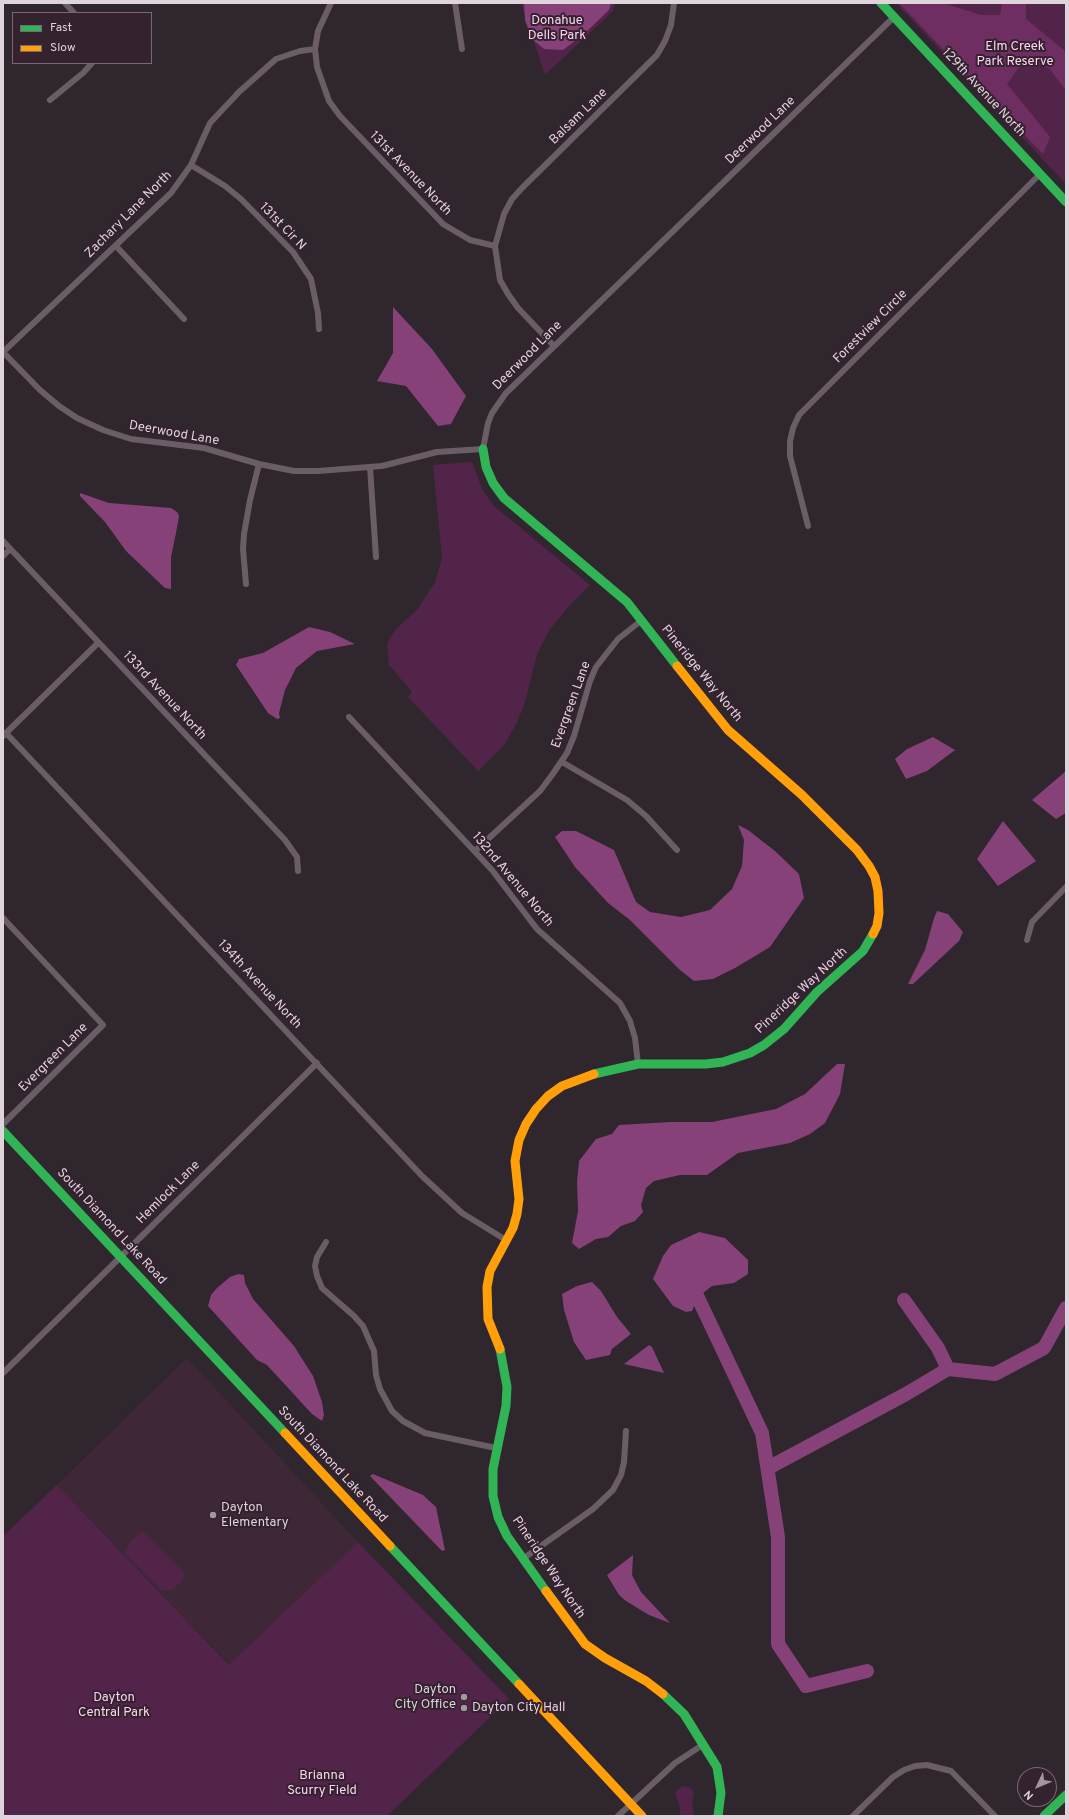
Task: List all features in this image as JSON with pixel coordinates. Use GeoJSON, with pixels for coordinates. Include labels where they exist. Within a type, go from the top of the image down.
{"type":"FeatureCollection","features":[{"type":"Feature","properties":{"kind":"street"},"geometry":{"type":"LineString","coordinates":[[64,3],[73,12]]}},
{"type":"Feature","properties":{"kind":"street","name":"131st Avenue North"},"geometry":{"type":"LineString","coordinates":[[331,3],[318,31],[315,49],[316,67],[329,101],[340,116],[443,224],[470,240],[495,246]]}},
{"type":"Feature","properties":{"kind":"street"},"geometry":{"type":"LineString","coordinates":[[455,3],[462,49]]}},
{"type":"Feature","properties":{"kind":"street","name":"Balsam Lane"},"geometry":{"type":"LineString","coordinates":[[495,246],[504,214],[512,199],[657,55],[665,41],[671,25],[674,3]]}},
{"type":"Feature","properties":{"kind":"street","name":"129th Avenue North"},"geometry":{"type":"LineString","coordinates":[[881,3],[1066,202]]}},
{"type":"Feature","properties":{"kind":"street","name":"Deerwood Lane"},"geometry":{"type":"LineString","coordinates":[[3,352],[40,390],[59,406],[77,418],[103,430],[131,439],[204,448],[259,464],[294,471],[370,467],[402,462],[437,452],[484,449],[488,423],[498,402],[894,17]]}},
{"type":"Feature","properties":{"kind":"street","name":"Zachary Lane North"},"geometry":{"type":"LineString","coordinates":[[3,352],[171,193],[191,165],[214,119],[264,68],[276,59],[287,54],[315,49]]}},
{"type":"Feature","properties":{"kind":"street"},"geometry":{"type":"LineString","coordinates":[[50,100],[83,73],[91,64]]}},
{"type":"Feature","properties":{"kind":"street","name":"131st Cir N"},"geometry":{"type":"LineString","coordinates":[[191,165],[224,186],[240,199],[292,252],[311,279],[318,313],[319,329]]}},
{"type":"Feature","properties":{"kind":"street","name":"Forestview Circle"},"geometry":{"type":"LineString","coordinates":[[808,526],[790,456],[790,441],[793,428],[799,415],[1040,174]]}},
{"type":"Feature","properties":{"kind":"street"},"geometry":{"type":"LineString","coordinates":[[116,246],[184,319]]}},
{"type":"Feature","properties":{"kind":"street"},"geometry":{"type":"LineString","coordinates":[[495,246],[500,280],[508,294],[518,308],[554,346]]}},
{"type":"Feature","properties":{"kind":"street","name":"Pineridge Way North"},"geometry":{"type":"LineString","coordinates":[[484,449],[486,467],[493,483],[504,498],[610,586],[642,620],[709,708],[728,730],[802,795],[857,850],[869,866],[875,878],[880,902],[877,926],[863,951],[817,992],[784,1028],[764,1045],[750,1053],[723,1062],[706,1064],[638,1064],[612,1069],[576,1080],[548,1096],[536,1109],[526,1124],[519,1140],[515,1161],[519,1199],[513,1228],[490,1270],[487,1287],[488,1319],[501,1350],[507,1387],[506,1406],[496,1448],[493,1469],[493,1496],[498,1517],[507,1536],[571,1626],[586,1644],[605,1658],[630,1671],[661,1692],[684,1714],[717,1766],[721,1781],[721,1803],[718,1816]]}},
{"type":"Feature","properties":{"kind":"street"},"geometry":{"type":"LineString","coordinates":[[246,584],[243,549],[244,534],[250,500],[259,464]]}},
{"type":"Feature","properties":{"kind":"street"},"geometry":{"type":"LineString","coordinates":[[370,467],[376,557]]}},
{"type":"Feature","properties":{"kind":"street","name":"133rd Avenue North"},"geometry":{"type":"LineString","coordinates":[[3,541],[285,840],[297,857],[298,871]]}},
{"type":"Feature","properties":{"kind":"street"},"geometry":{"type":"LineString","coordinates":[[3,556],[10,549]]}},
{"type":"Feature","properties":{"kind":"street","name":"Evergreen Lane"},"geometry":{"type":"LineString","coordinates":[[475,852],[540,791],[562,762],[574,736],[590,681],[596,667],[618,639],[642,620]]}},
{"type":"Feature","properties":{"kind":"street"},"geometry":{"type":"LineString","coordinates":[[4,735],[98,643]]}},
{"type":"Feature","properties":{"kind":"street","name":"132nd Avenue North"},"geometry":{"type":"LineString","coordinates":[[349,717],[492,870],[537,929],[620,1003],[630,1021],[635,1038],[638,1064]]}},
{"type":"Feature","properties":{"kind":"street","name":"134th Avenue North"},"geometry":{"type":"LineString","coordinates":[[4,735],[444,1197],[483,1227],[506,1240]]}},
{"type":"Feature","properties":{"kind":"street"},"geometry":{"type":"LineString","coordinates":[[562,762],[626,800],[646,816],[677,850]]}},
{"type":"Feature","properties":{"kind":"street"},"geometry":{"type":"LineString","coordinates":[[1027,940],[1032,922],[1066,887]]}},
{"type":"Feature","properties":{"kind":"street","name":"Evergreen Lane"},"geometry":{"type":"LineString","coordinates":[[3,918],[103,1025],[3,1124]]}},
{"type":"Feature","properties":{"kind":"street","name":"Hemlock Lane"},"geometry":{"type":"LineString","coordinates":[[3,1373],[317,1063]]}},
{"type":"Feature","properties":{"kind":"street","name":"South Diamond Lake Road"},"geometry":{"type":"LineString","coordinates":[[3,1131],[642,1816]]}},
{"type":"Feature","properties":{"kind":"street"},"geometry":{"type":"LineString","coordinates":[[326,1242],[317,1257],[315,1266],[317,1276],[322,1288],[354,1316],[363,1326],[374,1351],[376,1375],[380,1389],[392,1411],[403,1421],[426,1432],[496,1448]]}},
{"type":"Feature","properties":{"kind":"street"},"geometry":{"type":"LineString","coordinates":[[524,1558],[594,1509],[613,1490],[621,1475],[624,1462],[626,1431]]}},
{"type":"Feature","properties":{"kind":"street"},"geometry":{"type":"LineString","coordinates":[[618,1816],[675,1763],[704,1744]]}},
{"type":"Feature","properties":{"kind":"street"},"geometry":{"type":"LineString","coordinates":[[853,1816],[893,1777],[909,1768],[927,1765],[951,1771],[995,1816]]}},
{"type":"Feature","properties":{"kind":"street"},"geometry":{"type":"LineString","coordinates":[[1044,1816],[1066,1794]]}},
{"type":"Feature","properties":{"kind":"shaded area","name":"Donahue Dells Park"},"geometry":{"type":"Polygon","coordinates":[[[524,3],[611,3],[609,10],[585,33],[563,50],[544,49],[532,39],[525,20],[524,3]]]}},
{"type":"Feature","properties":{"kind":"shaded area"},"geometry":{"type":"Polygon","coordinates":[[[393,307],[432,349],[466,396],[451,424],[438,426],[406,386],[377,381],[393,353],[393,307]]]}},
{"type":"Feature","properties":{"kind":"shaded area"},"geometry":{"type":"Polygon","coordinates":[[[80,493],[109,503],[171,508],[177,512],[179,516],[171,557],[171,589],[165,588],[126,551],[105,522],[80,496],[80,493]]]}},
{"type":"Feature","properties":{"kind":"shaded area"},"geometry":{"type":"Polygon","coordinates":[[[309,627],[330,632],[355,644],[317,651],[296,668],[285,690],[279,713],[280,718],[277,719],[268,713],[236,665],[239,659],[263,653],[309,627]]]}},
{"type":"Feature","properties":{"kind":"shaded area"},"geometry":{"type":"Polygon","coordinates":[[[933,737],[955,750],[927,771],[906,779],[895,759],[907,749],[933,737]]]}},
{"type":"Feature","properties":{"kind":"shaded area"},"geometry":{"type":"Polygon","coordinates":[[[1066,771],[1066,813],[1056,819],[1032,800],[1066,771]]]}},
{"type":"Feature","properties":{"kind":"shaded area"},"geometry":{"type":"Polygon","coordinates":[[[1003,821],[1036,861],[998,886],[977,859],[1003,821]]]}},
{"type":"Feature","properties":{"kind":"shaded area"},"geometry":{"type":"Polygon","coordinates":[[[738,825],[748,830],[775,851],[799,874],[804,898],[770,947],[713,979],[694,981],[680,970],[630,920],[608,903],[575,867],[555,837],[562,831],[576,831],[614,850],[636,902],[650,912],[681,917],[710,910],[732,889],[742,866],[744,840],[738,825]]]}},
{"type":"Feature","properties":{"kind":"shaded area"},"geometry":{"type":"Polygon","coordinates":[[[937,911],[948,914],[963,932],[959,941],[913,984],[908,984],[925,950],[937,911]]]}},
{"type":"Feature","properties":{"kind":"shaded area"},"geometry":{"type":"Polygon","coordinates":[[[837,1064],[845,1064],[840,1094],[825,1123],[810,1134],[790,1143],[738,1153],[707,1175],[680,1175],[654,1181],[646,1188],[641,1205],[643,1212],[635,1221],[621,1226],[608,1237],[596,1239],[579,1249],[572,1243],[578,1211],[577,1181],[579,1161],[596,1139],[612,1134],[619,1125],[671,1122],[712,1122],[776,1109],[805,1094],[837,1064]]]}},
{"type":"Feature","properties":{"kind":"shaded area"},"geometry":{"type":"Polygon","coordinates":[[[699,1232],[725,1238],[748,1260],[748,1274],[734,1283],[712,1286],[698,1297],[692,1311],[686,1312],[673,1306],[653,1279],[663,1256],[671,1245],[699,1232]]]}},
{"type":"Feature","properties":{"kind":"shaded area"},"geometry":{"type":"Polygon","coordinates":[[[238,1274],[244,1275],[245,1283],[253,1299],[294,1346],[313,1376],[322,1402],[324,1415],[322,1421],[312,1414],[267,1365],[257,1360],[208,1306],[211,1295],[217,1288],[230,1277],[238,1274]]]}},
{"type":"Feature","properties":{"kind":"shaded area"},"geometry":{"type":"Polygon","coordinates":[[[592,1282],[601,1291],[617,1317],[631,1334],[612,1349],[610,1355],[586,1360],[574,1342],[564,1310],[562,1294],[577,1286],[592,1282]]]}},
{"type":"Feature","properties":{"kind":"shaded area"},"geometry":{"type":"Polygon","coordinates":[[[649,1345],[652,1347],[664,1373],[624,1364],[649,1345]]]}},
{"type":"Feature","properties":{"kind":"shaded area"},"geometry":{"type":"Polygon","coordinates":[[[187,1358],[358,1542],[230,1665],[57,1485],[187,1358]]]}},
{"type":"Feature","properties":{"kind":"shaded area"},"geometry":{"type":"Polygon","coordinates":[[[373,1474],[423,1495],[436,1507],[445,1550],[442,1551],[370,1476],[373,1474]]]}},
{"type":"Feature","properties":{"kind":"shaded area"},"geometry":{"type":"Polygon","coordinates":[[[633,1555],[632,1575],[641,1592],[670,1623],[649,1615],[626,1601],[619,1595],[607,1575],[633,1555]]]}},
{"type":"Feature","properties":{"kind":"green space","name":"Donahue Dells Park"},"geometry":{"type":"Polygon","coordinates":[[[521,3],[615,3],[613,11],[545,75],[521,3]]]}},
{"type":"Feature","properties":{"kind":"green space","name":"Elm Creek Park Reserve"},"geometry":{"type":"Polygon","coordinates":[[[899,3],[943,3],[981,15],[1000,15],[1002,3],[1026,3],[1026,19],[1066,52],[1066,91],[1050,69],[1026,57],[1007,84],[1050,137],[1043,154],[899,3]]]}},
{"type":"Feature","properties":{"kind":"green space","name":"Elm Creek Park Reserve"},"geometry":{"type":"Polygon","coordinates":[[[1066,3],[1066,184],[897,4],[1066,3]]]}},
{"type":"Feature","properties":{"kind":"green space"},"geometry":{"type":"Polygon","coordinates":[[[472,462],[483,491],[494,506],[590,585],[571,604],[550,629],[537,654],[524,706],[515,726],[505,744],[478,771],[408,697],[412,692],[389,665],[387,644],[395,630],[418,609],[435,582],[442,558],[433,465],[472,462]]]}},
{"type":"Feature","properties":{"kind":"green space","name":"Dayton Central Park"},"geometry":{"type":"Polygon","coordinates":[[[57,1485],[229,1665],[358,1542],[509,1699],[387,1816],[6,1816],[3,1813],[3,1536],[57,1485]]]}},
{"type":"Feature","properties":{"kind":"green space"},"geometry":{"type":"Polygon","coordinates":[[[142,1531],[184,1573],[183,1580],[172,1590],[161,1590],[125,1553],[128,1545],[142,1531]]]}},
{"type":"Feature","properties":{"kind":"green space"},"geometry":{"type":"Polygon","coordinates":[[[682,1786],[689,1787],[694,1792],[692,1805],[694,1814],[692,1816],[681,1816],[680,1813],[680,1807],[675,1793],[682,1786]]]}},
{"type":"Feature","properties":{"kind":"waterway"},"geometry":{"type":"LineString","coordinates":[[690,1281],[762,1433],[778,1537],[778,1644],[806,1686],[867,1671]]}},
{"type":"Feature","properties":{"kind":"waterway"},"geometry":{"type":"LineString","coordinates":[[904,1300],[938,1348],[948,1369]]}},
{"type":"Feature","properties":{"kind":"waterway"},"geometry":{"type":"LineString","coordinates":[[768,1468],[906,1394],[948,1369],[995,1374],[1044,1348],[1066,1308]]}},
{"type":"Feature","properties":{"kind":"traffic: fast"},"geometry":{"type":"LineString","coordinates":[[881,3],[1066,202]]}},
{"type":"Feature","properties":{"kind":"traffic: fast"},"geometry":{"type":"LineString","coordinates":[[483,449],[486,467],[493,483],[504,498],[627,602],[677,666]]}},
{"type":"Feature","properties":{"kind":"traffic: fast"},"geometry":{"type":"LineString","coordinates":[[594,1074],[638,1064],[706,1064],[723,1062],[750,1053],[764,1045],[784,1029],[817,992],[863,951],[873,934]]}},
{"type":"Feature","properties":{"kind":"traffic: fast"},"geometry":{"type":"LineString","coordinates":[[3,1131],[285,1433]]}},
{"type":"Feature","properties":{"kind":"traffic: fast"},"geometry":{"type":"LineString","coordinates":[[500,1349],[507,1387],[506,1406],[493,1469],[493,1496],[498,1517],[507,1536],[546,1591]]}},
{"type":"Feature","properties":{"kind":"traffic: fast"},"geometry":{"type":"LineString","coordinates":[[390,1546],[519,1684]]}},
{"type":"Feature","properties":{"kind":"traffic: fast"},"geometry":{"type":"LineString","coordinates":[[663,1694],[684,1714],[717,1767],[721,1793],[718,1816]]}},
{"type":"Feature","properties":{"kind":"traffic: fast"},"geometry":{"type":"LineString","coordinates":[[1044,1816],[1066,1795]]}},
{"type":"Feature","properties":{"kind":"traffic: slow"},"geometry":{"type":"LineString","coordinates":[[677,666],[728,730],[802,795],[857,850],[869,866],[875,877],[878,891],[879,913],[877,926],[873,934]]}},
{"type":"Feature","properties":{"kind":"traffic: slow"},"geometry":{"type":"LineString","coordinates":[[500,1349],[488,1319],[487,1287],[490,1271],[513,1228],[517,1214],[519,1199],[515,1161],[519,1140],[526,1124],[536,1109],[548,1096],[562,1086],[594,1074]]}},
{"type":"Feature","properties":{"kind":"traffic: slow"},"geometry":{"type":"LineString","coordinates":[[285,1433],[390,1546]]}},
{"type":"Feature","properties":{"kind":"traffic: slow"},"geometry":{"type":"LineString","coordinates":[[546,1591],[585,1644],[605,1658],[646,1681],[663,1694]]}},
{"type":"Feature","properties":{"kind":"traffic: slow"},"geometry":{"type":"LineString","coordinates":[[519,1684],[642,1816]]}},
{"type":"Feature","properties":{"kind":"place","name":"Dayton Elementary"},"geometry":{"type":"Point","coordinates":[213,1515]}},
{"type":"Feature","properties":{"kind":"place","name":"Dayton City Office"},"geometry":{"type":"Point","coordinates":[464,1697]}},
{"type":"Feature","properties":{"kind":"place","name":"Dayton City Hall"},"geometry":{"type":"Point","coordinates":[464,1708]}},
{"type":"Feature","properties":{"kind":"park label","name":"Brianna Scurry Field"},"geometry":{"type":"Point","coordinates":[322,1784]}}]}
